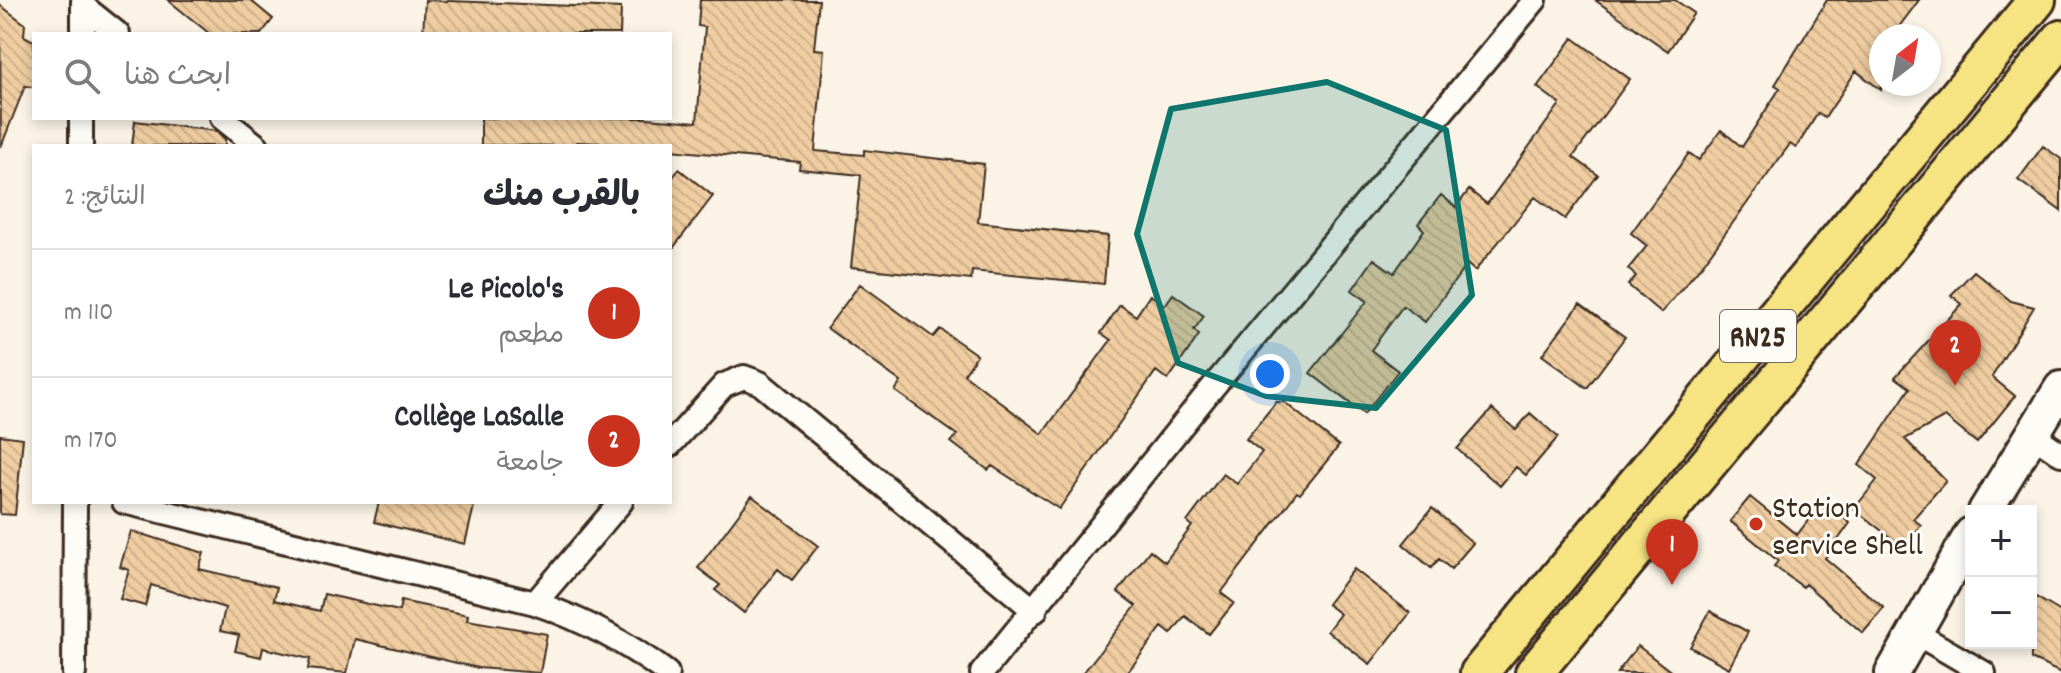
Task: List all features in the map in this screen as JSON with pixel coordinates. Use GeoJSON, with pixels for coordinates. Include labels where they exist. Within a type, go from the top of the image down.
{"type":"FeatureCollection","features":[{"type":"Feature","properties":{"kind":"main road","name":"RN25"},"geometry":{"type":"LineString","coordinates":[[1479,673],[2037,0]]}},
{"type":"Feature","properties":{"kind":"main road","name":"RN25"},"geometry":{"type":"LineString","coordinates":[[1534,673],[2061,39]]}},
{"type":"Feature","properties":{"kind":"main road"},"geometry":{"type":"LineString","coordinates":[[1990,505],[2046,444],[2061,388]]}},
{"type":"Feature","properties":{"kind":"main road"},"geometry":{"type":"LineString","coordinates":[[2007,505],[2061,416]]}},
{"type":"Feature","properties":{"kind":"main road"},"geometry":{"type":"LineString","coordinates":[[1915,673],[1923,637],[1965,547]]}},
{"type":"Feature","properties":{"kind":"main road"},"geometry":{"type":"LineString","coordinates":[[1892,673],[1923,637],[1965,577]]}},
{"type":"Feature","properties":{"kind":"street"},"geometry":{"type":"LineString","coordinates":[[982,673],[1208,393],[1535,0]]}},
{"type":"Feature","properties":{"kind":"street"},"geometry":{"type":"LineString","coordinates":[[83,3],[83,32]]}},
{"type":"Feature","properties":{"kind":"street"},"geometry":{"type":"LineString","coordinates":[[83,3],[116,32]]}},
{"type":"Feature","properties":{"kind":"street"},"geometry":{"type":"LineString","coordinates":[[81,120],[81,144]]}},
{"type":"Feature","properties":{"kind":"street"},"geometry":{"type":"LineString","coordinates":[[224,120],[254,144]]}},
{"type":"Feature","properties":{"kind":"street"},"geometry":{"type":"LineString","coordinates":[[672,443],[724,385],[744,377],[760,383],[1035,611]]}},
{"type":"Feature","properties":{"kind":"street"},"geometry":{"type":"LineString","coordinates":[[74,673],[75,504]]}},
{"type":"Feature","properties":{"kind":"street"},"geometry":{"type":"LineString","coordinates":[[132,504],[535,603],[582,619],[639,652],[667,673]]}},
{"type":"Feature","properties":{"kind":"street"},"geometry":{"type":"LineString","coordinates":[[535,603],[619,504]]}},
{"type":"Feature","properties":{"kind":"street"},"geometry":{"type":"LineString","coordinates":[[1923,637],[1984,673]]}},
{"type":"Feature","properties":{"kind":"highlighted area"},"geometry":{"type":"Polygon","coordinates":[[[1327,82],[1446,130],[1472,295],[1376,408],[1266,396],[1178,363],[1137,234],[1171,109],[1327,82]]]}},
{"type":"Feature","properties":{"kind":"building"},"geometry":{"type":"Polygon","coordinates":[[[168,0],[250,0],[273,19],[263,32],[208,32],[168,0]]]}},
{"type":"Feature","properties":{"kind":"building"},"geometry":{"type":"Polygon","coordinates":[[[425,0],[621,8],[620,32],[423,32],[425,0]]]}},
{"type":"Feature","properties":{"kind":"building"},"geometry":{"type":"Polygon","coordinates":[[[700,0],[819,0],[814,49],[824,50],[815,151],[864,155],[864,150],[984,164],[978,222],[1108,236],[1104,284],[972,271],[971,280],[851,267],[861,175],[799,169],[800,162],[672,150],[672,144],[481,144],[481,120],[697,122],[705,27],[698,26],[700,0]]]}},
{"type":"Feature","properties":{"kind":"building"},"geometry":{"type":"Polygon","coordinates":[[[1595,0],[1675,0],[1694,13],[1668,51],[1595,0]]]}},
{"type":"Feature","properties":{"kind":"building"},"geometry":{"type":"Polygon","coordinates":[[[1827,0],[1919,0],[1901,24],[1869,24],[1869,81],[1856,71],[1825,118],[1818,113],[1796,148],[1790,144],[1703,264],[1661,313],[1628,285],[1636,276],[1628,269],[1647,246],[1631,233],[1689,153],[1699,160],[1721,130],[1742,147],[1780,88],[1775,85],[1827,0]]]}},
{"type":"Feature","properties":{"kind":"building"},"geometry":{"type":"Polygon","coordinates":[[[0,5],[25,24],[24,36],[32,40],[32,87],[25,86],[1,147],[0,5]]]}},
{"type":"Feature","properties":{"kind":"building"},"geometry":{"type":"Polygon","coordinates":[[[1573,38],[1630,79],[1573,157],[1598,175],[1565,219],[1535,197],[1475,271],[1467,264],[1425,322],[1403,306],[1371,350],[1398,371],[1364,414],[1310,373],[1367,301],[1352,290],[1374,259],[1394,273],[1424,230],[1418,224],[1441,195],[1456,207],[1469,190],[1487,204],[1560,104],[1537,87],[1573,38]]]}},
{"type":"Feature","properties":{"kind":"building"},"geometry":{"type":"Polygon","coordinates":[[[135,121],[216,131],[225,139],[225,144],[132,144],[135,121]]]}},
{"type":"Feature","properties":{"kind":"building"},"geometry":{"type":"Polygon","coordinates":[[[2043,146],[2061,159],[2061,211],[2018,180],[2043,146]]]}},
{"type":"Feature","properties":{"kind":"building"},"geometry":{"type":"Polygon","coordinates":[[[679,169],[713,196],[672,249],[672,178],[679,169]]]}},
{"type":"Feature","properties":{"kind":"building"},"geometry":{"type":"Polygon","coordinates":[[[1974,271],[2011,301],[2034,307],[1992,377],[2015,396],[1977,443],[1945,417],[1905,439],[1946,481],[1913,519],[1921,525],[1904,548],[1854,509],[1877,480],[1859,465],[1910,388],[1895,377],[1962,304],[1951,295],[1974,271]]]}},
{"type":"Feature","properties":{"kind":"building"},"geometry":{"type":"Polygon","coordinates":[[[860,284],[933,337],[940,329],[977,355],[964,374],[1042,434],[1111,340],[1101,333],[1120,305],[1136,316],[1150,295],[1165,305],[1173,294],[1204,316],[1194,330],[1199,335],[1168,380],[1156,371],[1059,509],[992,466],[988,470],[951,442],[957,435],[895,391],[901,382],[827,328],[860,284]]]}},
{"type":"Feature","properties":{"kind":"building"},"geometry":{"type":"Polygon","coordinates":[[[1580,304],[1625,337],[1587,388],[1542,355],[1580,304]]]}},
{"type":"Feature","properties":{"kind":"building"},"geometry":{"type":"Polygon","coordinates":[[[1276,402],[1284,402],[1339,446],[1300,494],[1297,492],[1221,593],[1234,603],[1209,634],[1185,616],[1171,634],[1162,627],[1127,673],[1083,673],[1136,606],[1118,592],[1150,550],[1165,562],[1192,526],[1187,522],[1223,474],[1237,484],[1262,452],[1246,439],[1276,402]]]}},
{"type":"Feature","properties":{"kind":"building"},"geometry":{"type":"Polygon","coordinates":[[[1492,409],[1516,430],[1530,413],[1558,437],[1526,475],[1516,467],[1500,486],[1457,449],[1492,409]]]}},
{"type":"Feature","properties":{"kind":"building"},"geometry":{"type":"Polygon","coordinates":[[[0,435],[23,438],[15,515],[0,514],[0,435]]]}},
{"type":"Feature","properties":{"kind":"building"},"geometry":{"type":"Polygon","coordinates":[[[752,496],[818,546],[792,580],[778,569],[744,613],[715,590],[720,585],[698,568],[752,496]]]}},
{"type":"Feature","properties":{"kind":"building"},"geometry":{"type":"Polygon","coordinates":[[[1750,497],[1797,535],[1822,502],[1850,523],[1825,558],[1884,608],[1863,633],[1805,584],[1803,587],[1774,566],[1778,561],[1730,521],[1750,497]]]}},
{"type":"Feature","properties":{"kind":"building"},"geometry":{"type":"Polygon","coordinates":[[[378,504],[475,504],[465,544],[374,522],[378,504]]]}},
{"type":"Feature","properties":{"kind":"building"},"geometry":{"type":"Polygon","coordinates":[[[1432,508],[1473,543],[1451,569],[1439,559],[1431,568],[1403,544],[1432,508]]]}},
{"type":"Feature","properties":{"kind":"building"},"geometry":{"type":"Polygon","coordinates":[[[131,531],[204,553],[199,569],[277,587],[274,600],[320,611],[324,594],[399,611],[401,601],[468,615],[467,620],[547,634],[540,673],[478,668],[355,639],[347,673],[308,669],[310,659],[263,648],[261,657],[235,651],[239,635],[220,631],[225,608],[151,585],[145,606],[120,599],[129,570],[120,567],[131,531]]]}},
{"type":"Feature","properties":{"kind":"building"},"geometry":{"type":"Polygon","coordinates":[[[1354,569],[1410,613],[1370,664],[1327,631],[1340,614],[1327,604],[1354,569]]]}},
{"type":"Feature","properties":{"kind":"building"},"geometry":{"type":"Polygon","coordinates":[[[2037,598],[2061,612],[2061,673],[2031,659],[2031,649],[2037,649],[2037,598]]]}},
{"type":"Feature","properties":{"kind":"building"},"geometry":{"type":"Polygon","coordinates":[[[1710,611],[1748,632],[1729,668],[1690,647],[1710,611]]]}},
{"type":"Feature","properties":{"kind":"building"},"geometry":{"type":"Polygon","coordinates":[[[1638,646],[1673,673],[1617,673],[1638,646]]]}},
{"type":"Feature","properties":{"kind":"place","name":"Collège LaSalle"},"geometry":{"type":"Point","coordinates":[1955,386]}},
{"type":"Feature","properties":{"kind":"place","name":"Station service Shell"},"geometry":{"type":"Point","coordinates":[1756,524]}},
{"type":"Feature","properties":{"kind":"place","name":"Le Picolo's"},"geometry":{"type":"Point","coordinates":[1672,585]}}]}
